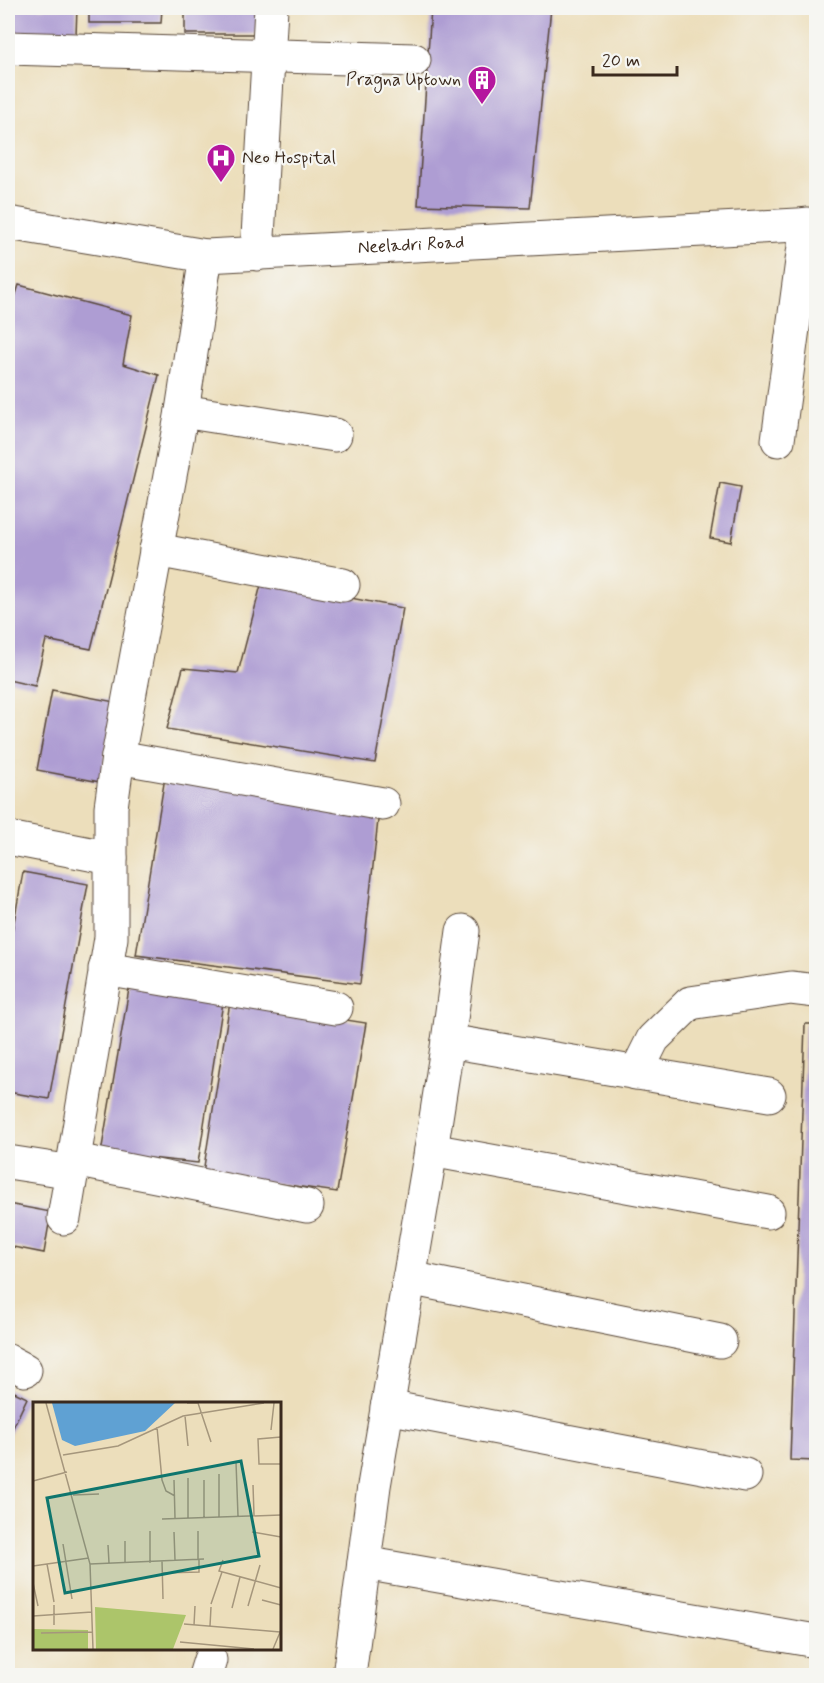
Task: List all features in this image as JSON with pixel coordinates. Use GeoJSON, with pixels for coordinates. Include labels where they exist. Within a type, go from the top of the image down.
{"type":"FeatureCollection","features":[{"type":"Feature","properties":{"kind":"street"},"geometry":{"type":"LineString","coordinates":[[257,254],[271,8]]}},
{"type":"Feature","properties":{"kind":"street"},"geometry":{"type":"LineString","coordinates":[[8,48],[414,60]]}},
{"type":"Feature","properties":{"kind":"street","name":"Neeladri Road"},"geometry":{"type":"LineString","coordinates":[[8,223],[206,256],[812,224]]}},
{"type":"Feature","properties":{"kind":"street"},"geometry":{"type":"LineString","coordinates":[[778,440],[812,224]]}},
{"type":"Feature","properties":{"kind":"street"},"geometry":{"type":"LineString","coordinates":[[64,1218],[111,938],[111,807],[118,757],[182,411],[206,256]]}},
{"type":"Feature","properties":{"kind":"street"},"geometry":{"type":"LineString","coordinates":[[182,411],[335,435]]}},
{"type":"Feature","properties":{"kind":"street"},"geometry":{"type":"LineString","coordinates":[[156,550],[343,585]]}},
{"type":"Feature","properties":{"kind":"street"},"geometry":{"type":"LineString","coordinates":[[118,757],[383,804]]}},
{"type":"Feature","properties":{"kind":"street"},"geometry":{"type":"LineString","coordinates":[[9,845],[111,858]]}},
{"type":"Feature","properties":{"kind":"street"},"geometry":{"type":"LineString","coordinates":[[349,1676],[387,1407],[431,1150],[463,931]]}},
{"type":"Feature","properties":{"kind":"street"},"geometry":{"type":"LineString","coordinates":[[105,969],[336,1008]]}},
{"type":"Feature","properties":{"kind":"street"},"geometry":{"type":"LineString","coordinates":[[636,1073],[653,1039],[690,1003],[791,988],[816,991]]}},
{"type":"Feature","properties":{"kind":"street"},"geometry":{"type":"LineString","coordinates":[[448,1041],[770,1095]]}},
{"type":"Feature","properties":{"kind":"street"},"geometry":{"type":"LineString","coordinates":[[431,1150],[768,1212]]}},
{"type":"Feature","properties":{"kind":"street"},"geometry":{"type":"LineString","coordinates":[[8,1162],[74,1166],[307,1206]]}},
{"type":"Feature","properties":{"kind":"street"},"geometry":{"type":"LineString","coordinates":[[410,1278],[720,1341]]}},
{"type":"Feature","properties":{"kind":"street"},"geometry":{"type":"LineString","coordinates":[[387,1407],[745,1475]]}},
{"type":"Feature","properties":{"kind":"street"},"geometry":{"type":"LineString","coordinates":[[364,1563],[816,1641]]}},
{"type":"Feature","properties":{"kind":"building"},"geometry":{"type":"Polygon","coordinates":[[[8,8],[77,8],[76,35],[8,36],[8,8]]]}},
{"type":"Feature","properties":{"kind":"building"},"geometry":{"type":"Polygon","coordinates":[[[89,8],[162,8],[161,23],[89,23],[89,8]]]}},
{"type":"Feature","properties":{"kind":"building"},"geometry":{"type":"Polygon","coordinates":[[[185,8],[258,8],[256,34],[185,34],[185,8]]]}},
{"type":"Feature","properties":{"kind":"building","name":"Pragna Uptown"},"geometry":{"type":"Polygon","coordinates":[[[431,8],[551,8],[530,208],[418,205],[431,8]]]}},
{"type":"Feature","properties":{"kind":"building"},"geometry":{"type":"Polygon","coordinates":[[[19,285],[132,315],[123,364],[159,375],[91,649],[46,640],[35,686],[8,680],[8,318],[19,285]]]}},
{"type":"Feature","properties":{"kind":"building"},"geometry":{"type":"Polygon","coordinates":[[[720,483],[741,487],[731,542],[710,538],[720,483]]]}},
{"type":"Feature","properties":{"kind":"building"},"geometry":{"type":"Polygon","coordinates":[[[262,581],[403,608],[375,763],[167,729],[183,668],[238,673],[262,581]]]}},
{"type":"Feature","properties":{"kind":"building"},"geometry":{"type":"Polygon","coordinates":[[[52,690],[115,702],[100,782],[37,770],[52,690]]]}},
{"type":"Feature","properties":{"kind":"building"},"geometry":{"type":"Polygon","coordinates":[[[166,771],[379,811],[360,984],[136,955],[166,771]]]}},
{"type":"Feature","properties":{"kind":"building"},"geometry":{"type":"Polygon","coordinates":[[[23,872],[88,884],[49,1099],[8,1092],[8,955],[23,872]]]}},
{"type":"Feature","properties":{"kind":"building"},"geometry":{"type":"Polygon","coordinates":[[[130,983],[224,996],[198,1163],[101,1153],[130,983]]]}},
{"type":"Feature","properties":{"kind":"building"},"geometry":{"type":"Polygon","coordinates":[[[230,1002],[366,1023],[337,1192],[203,1173],[230,1002]]]}},
{"type":"Feature","properties":{"kind":"building"},"geometry":{"type":"Polygon","coordinates":[[[805,1024],[816,1024],[816,1461],[790,1460],[805,1024]]]}},
{"type":"Feature","properties":{"kind":"building"},"geometry":{"type":"Polygon","coordinates":[[[8,1204],[51,1212],[44,1253],[8,1246],[8,1204]]]}},
{"type":"Feature","properties":{"kind":"building"},"geometry":{"type":"Polygon","coordinates":[[[8,1389],[27,1398],[8,1438],[8,1389]]]}},
{"type":"Feature","properties":{"kind":"place","name":"Pragna Uptown"},"geometry":{"type":"Point","coordinates":[482,106]}},
{"type":"Feature","properties":{"kind":"place","name":"Neo Hospital"},"geometry":{"type":"Point","coordinates":[221,184]}}]}
